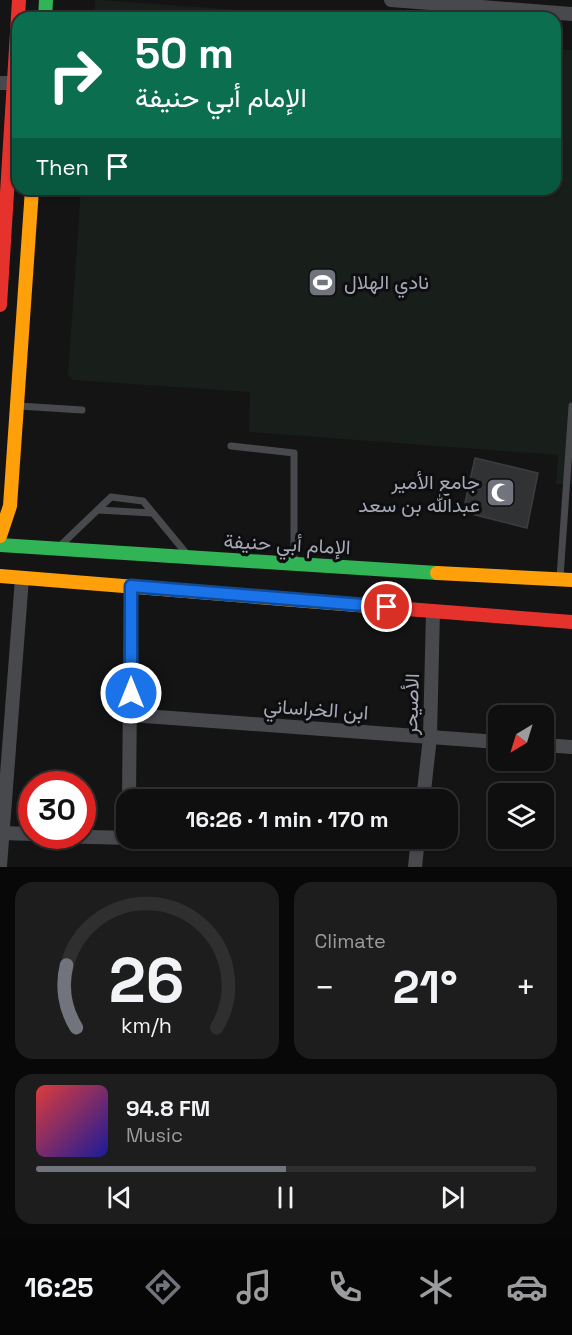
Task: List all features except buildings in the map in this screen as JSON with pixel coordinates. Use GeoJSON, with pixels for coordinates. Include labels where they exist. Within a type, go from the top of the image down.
{"type":"FeatureCollection","features":[{"type":"Feature","properties":{"kind":"main road"},"geometry":{"type":"LineString","coordinates":[[0,305],[7,83],[12,48]]}},
{"type":"Feature","properties":{"kind":"main road"},"geometry":{"type":"LineString","coordinates":[[0,536],[10,506],[32,195]]}},
{"type":"Feature","properties":{"kind":"main road","name":"الإمام أبي حنيفة"},"geometry":{"type":"LineString","coordinates":[[0,545],[294,565],[566,580]]}},
{"type":"Feature","properties":{"kind":"main road"},"geometry":{"type":"LineString","coordinates":[[0,576],[572,622]]}},
{"type":"Feature","properties":{"kind":"street"},"geometry":{"type":"LineString","coordinates":[[391,0],[546,12]]}},
{"type":"Feature","properties":{"kind":"street"},"geometry":{"type":"LineString","coordinates":[[0,866],[22,578]]}},
{"type":"Feature","properties":{"kind":"street"},"geometry":{"type":"LineString","coordinates":[[129,789],[131,586]]}},
{"type":"Feature","properties":{"kind":"street","name":"الأصيحر"},"geometry":{"type":"LineString","coordinates":[[424,789],[430,737],[434,611]]}},
{"type":"Feature","properties":{"kind":"street","name":"ابن الخراساني"},"geometry":{"type":"LineString","coordinates":[[131,715],[488,741]]}},
{"type":"Feature","properties":{"kind":"street"},"geometry":{"type":"LineString","coordinates":[[554,746],[572,747]]}},
{"type":"Feature","properties":{"kind":"street"},"geometry":{"type":"LineString","coordinates":[[2,833],[18,834]]}},
{"type":"Feature","properties":{"kind":"street"},"geometry":{"type":"LineString","coordinates":[[96,838],[116,838]]}},
{"type":"Feature","properties":{"kind":"street"},"geometry":{"type":"LineString","coordinates":[[415,867],[417,849]]}},
{"type":"Feature","properties":{"kind":"lane"},"geometry":{"type":"LineString","coordinates":[[16,406],[82,410]]}},
{"type":"Feature","properties":{"kind":"lane"},"geometry":{"type":"LineString","coordinates":[[566,580],[572,406]]}},
{"type":"Feature","properties":{"kind":"lane"},"geometry":{"type":"LineString","coordinates":[[231,446],[294,453],[294,565]]}},
{"type":"Feature","properties":{"kind":"lane"},"geometry":{"type":"LineString","coordinates":[[58,549],[111,497],[143,501],[189,558]]}},
{"type":"Feature","properties":{"kind":"lane"},"geometry":{"type":"LineString","coordinates":[[98,510],[152,513]]}},
{"type":"Feature","properties":{"kind":"shaded area"},"geometry":{"type":"Polygon","coordinates":[[[95,0],[100,0],[267,12],[94,12],[95,0]]]}},
{"type":"Feature","properties":{"kind":"shaded area","name":"نادي الهلال"},"geometry":{"type":"Polygon","coordinates":[[[561,49],[572,50],[572,484],[556,484],[558,455],[249,432],[250,392],[73,380],[68,375],[81,195],[561,195],[561,49]]]}},
{"type":"Feature","properties":{"kind":"traffic: fast"},"geometry":{"type":"LineString","coordinates":[[45,12],[46,0]]}},
{"type":"Feature","properties":{"kind":"traffic: fast"},"geometry":{"type":"LineString","coordinates":[[0,545],[437,573]]}},
{"type":"Feature","properties":{"kind":"traffic: slow"},"geometry":{"type":"LineString","coordinates":[[0,536],[10,506],[32,195]]}},
{"type":"Feature","properties":{"kind":"traffic: slow"},"geometry":{"type":"LineString","coordinates":[[437,573],[572,580]]}},
{"type":"Feature","properties":{"kind":"traffic: slow"},"geometry":{"type":"LineString","coordinates":[[0,576],[369,606]]}},
{"type":"Feature","properties":{"kind":"traffic: jam"},"geometry":{"type":"LineString","coordinates":[[18,12],[19,0]]}},
{"type":"Feature","properties":{"kind":"traffic: jam"},"geometry":{"type":"LineString","coordinates":[[0,305],[12,112]]}},
{"type":"Feature","properties":{"kind":"traffic: jam"},"geometry":{"type":"LineString","coordinates":[[369,606],[572,622]]}},
{"type":"Feature","properties":{"kind":"place","name":"نادي الهلال"},"geometry":{"type":"Point","coordinates":[323,282]}},
{"type":"Feature","properties":{"kind":"place","name":"جامع الأمير عبدالله بن سعد"},"geometry":{"type":"Point","coordinates":[501,493]}},
{"type":"Feature","properties":{"kind":"route"},"geometry":{"type":"LineString","coordinates":[[131,693],[131,586],[387,607]]}}]}
